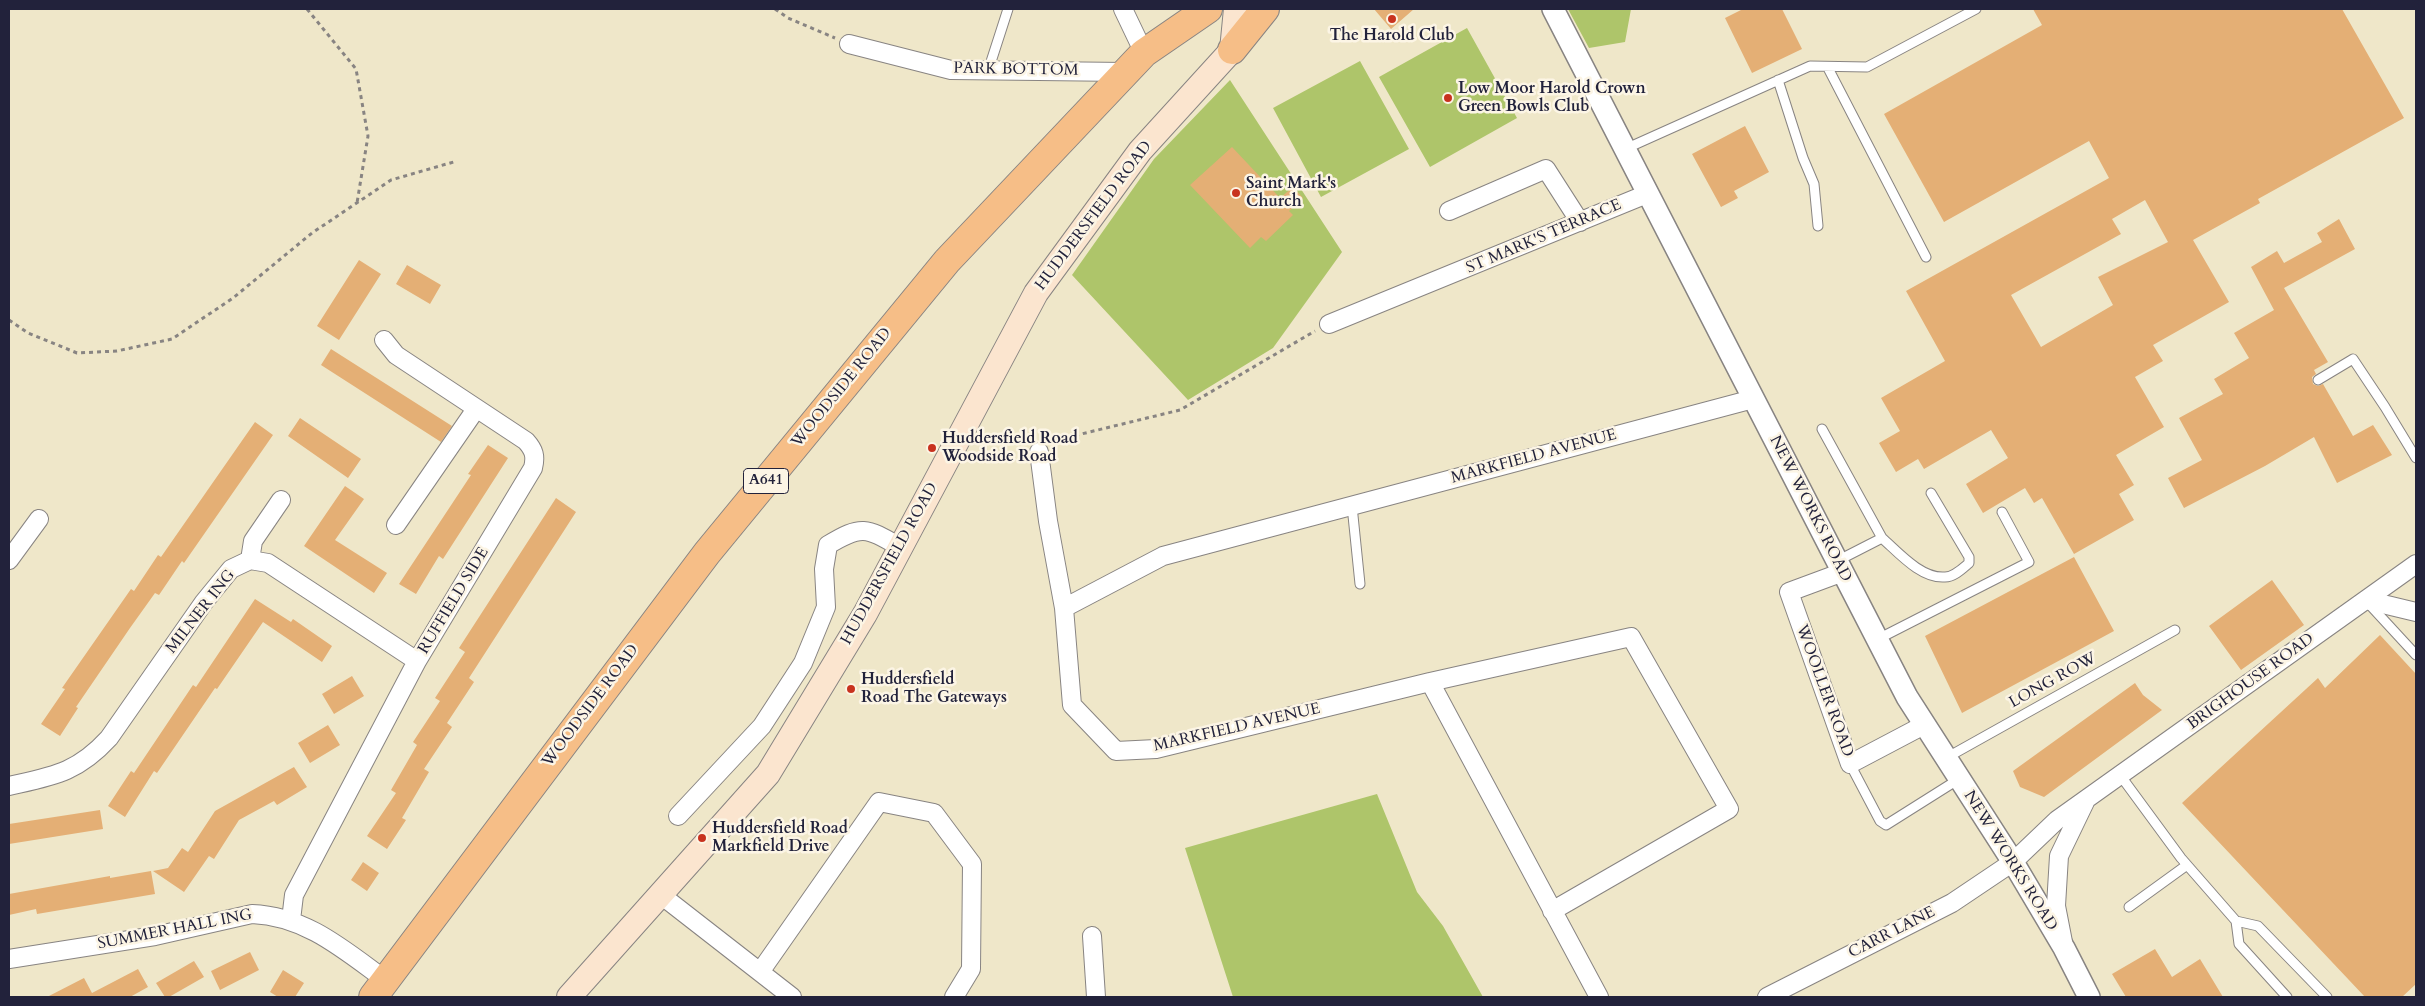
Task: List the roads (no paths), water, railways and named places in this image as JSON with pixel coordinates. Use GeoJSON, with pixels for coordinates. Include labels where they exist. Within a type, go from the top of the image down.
{"type":"FeatureCollection","features":[{"type":"Feature","properties":{"kind":"main road","name":"WOODSIDE ROAD"},"geometry":{"type":"LineString","coordinates":[[378,988],[707,553],[947,261],[1135,63],[1208,9]]}},
{"type":"Feature","properties":{"kind":"main road"},"geometry":{"type":"LineString","coordinates":[[1232,50],[1236,9]]}},
{"type":"Feature","properties":{"kind":"main road"},"geometry":{"type":"LineString","coordinates":[[1232,50],[1265,9]]}},
{"type":"Feature","properties":{"kind":"main road","name":"HUDDERSFIELD ROAD"},"geometry":{"type":"LineString","coordinates":[[569,997],[768,774],[865,614],[1036,293],[1140,151],[1232,50]]}},
{"type":"Feature","properties":{"kind":"street"},"geometry":{"type":"LineString","coordinates":[[1123,9],[1135,63]]}},
{"type":"Feature","properties":{"kind":"street","name":"NEW WORKS ROAD"},"geometry":{"type":"LineString","coordinates":[[1553,9],[1907,697],[2013,862],[2064,948],[2089,997]]}},
{"type":"Feature","properties":{"kind":"street","name":"PARK BOTTOM"},"geometry":{"type":"LineString","coordinates":[[849,44],[951,70],[988,71],[1135,63]]}},
{"type":"Feature","properties":{"kind":"street"},"geometry":{"type":"LineString","coordinates":[[1449,211],[1546,169],[1580,222]]}},
{"type":"Feature","properties":{"kind":"street","name":"ST MARK'S TERRACE"},"geometry":{"type":"LineString","coordinates":[[1329,324],[1441,280],[1647,194]]}},
{"type":"Feature","properties":{"kind":"street","name":"RUFFIELD SIDE"},"geometry":{"type":"LineString","coordinates":[[291,920],[294,895],[417,661],[533,468],[535,460],[532,447],[526,441],[396,355],[384,340]]}},
{"type":"Feature","properties":{"kind":"street","name":"MARKFIELD AVENUE"},"geometry":{"type":"LineString","coordinates":[[1552,910],[1729,809],[1631,637],[1430,682],[1156,749],[1116,751],[1072,705],[1064,608],[1163,556],[1753,399]]}},
{"type":"Feature","properties":{"kind":"street"},"geometry":{"type":"LineString","coordinates":[[396,525],[476,408]]}},
{"type":"Feature","properties":{"kind":"street"},"geometry":{"type":"LineString","coordinates":[[1039,452],[1048,521],[1064,608]]}},
{"type":"Feature","properties":{"kind":"street"},"geometry":{"type":"LineString","coordinates":[[250,560],[253,541],[281,500]]}},
{"type":"Feature","properties":{"kind":"street"},"geometry":{"type":"LineString","coordinates":[[9,560],[39,519]]}},
{"type":"Feature","properties":{"kind":"street"},"geometry":{"type":"LineString","coordinates":[[678,816],[762,726],[803,663],[826,607],[824,569],[828,545],[851,531],[872,531],[900,547]]}},
{"type":"Feature","properties":{"kind":"street","name":"MILNER ING"},"geometry":{"type":"LineString","coordinates":[[9,786],[49,777],[77,766],[94,754],[109,738],[204,602],[231,569],[250,560],[268,563],[417,661]]}},
{"type":"Feature","properties":{"kind":"street","name":"BRIGHOUSE ROAD"},"geometry":{"type":"LineString","coordinates":[[2013,862],[2057,820],[2416,564]]}},
{"type":"Feature","properties":{"kind":"street","name":"WOOLLER ROAD"},"geometry":{"type":"LineString","coordinates":[[1840,567],[1789,592],[1850,764],[1924,725]]}},
{"type":"Feature","properties":{"kind":"street"},"geometry":{"type":"LineString","coordinates":[[2366,600],[2416,612]]}},
{"type":"Feature","properties":{"kind":"street"},"geometry":{"type":"LineString","coordinates":[[1430,682],[1599,997]]}},
{"type":"Feature","properties":{"kind":"street","name":"BRIGHOUSE ROAD"},"geometry":{"type":"LineString","coordinates":[[2064,948],[2056,906],[2059,856],[2086,800]]}},
{"type":"Feature","properties":{"kind":"street"},"geometry":{"type":"LineString","coordinates":[[760,972],[879,802],[934,813],[972,864],[971,970],[954,997]]}},
{"type":"Feature","properties":{"kind":"street","name":"CARR LANE"},"geometry":{"type":"LineString","coordinates":[[1767,997],[1952,903],[2013,862]]}},
{"type":"Feature","properties":{"kind":"street"},"geometry":{"type":"LineString","coordinates":[[661,895],[792,997]]}},
{"type":"Feature","properties":{"kind":"street","name":"SUMMER HALL ING"},"geometry":{"type":"LineString","coordinates":[[9,959],[155,936],[252,914],[291,920],[329,939],[378,988]]}},
{"type":"Feature","properties":{"kind":"street"},"geometry":{"type":"LineString","coordinates":[[1092,936],[1096,997]]}},
{"type":"Feature","properties":{"kind":"lane"},"geometry":{"type":"LineString","coordinates":[[988,71],[1008,9]]}},
{"type":"Feature","properties":{"kind":"lane"},"geometry":{"type":"LineString","coordinates":[[1624,150],[1810,66],[1828,68],[1867,67],[1976,9]]}},
{"type":"Feature","properties":{"kind":"lane"},"geometry":{"type":"LineString","coordinates":[[1828,68],[1926,257]]}},
{"type":"Feature","properties":{"kind":"lane"},"geometry":{"type":"LineString","coordinates":[[1778,80],[1803,158],[1814,184],[1818,226]]}},
{"type":"Feature","properties":{"kind":"lane"},"geometry":{"type":"LineString","coordinates":[[2318,380],[2353,359],[2385,406],[2416,458]]}},
{"type":"Feature","properties":{"kind":"lane"},"geometry":{"type":"LineString","coordinates":[[1822,429],[1882,538],[1909,562],[1930,574],[1945,577],[1959,572],[1968,563],[1969,557],[1931,493]]}},
{"type":"Feature","properties":{"kind":"lane"},"geometry":{"type":"LineString","coordinates":[[1352,506],[1360,584]]}},
{"type":"Feature","properties":{"kind":"lane"},"geometry":{"type":"LineString","coordinates":[[1878,640],[2029,562],[2002,512]]}},
{"type":"Feature","properties":{"kind":"lane"},"geometry":{"type":"LineString","coordinates":[[1840,567],[1882,538]]}},
{"type":"Feature","properties":{"kind":"lane"},"geometry":{"type":"LineString","coordinates":[[2366,600],[2416,655]]}},
{"type":"Feature","properties":{"kind":"lane","name":"LONG ROW"},"geometry":{"type":"LineString","coordinates":[[1946,758],[2175,630]]}},
{"type":"Feature","properties":{"kind":"lane"},"geometry":{"type":"LineString","coordinates":[[1850,764],[1880,821],[1886,825],[1960,779]]}},
{"type":"Feature","properties":{"kind":"lane"},"geometry":{"type":"LineString","coordinates":[[2120,775],[2187,865],[2236,921],[2239,944],[2286,997]]}},
{"type":"Feature","properties":{"kind":"lane"},"geometry":{"type":"LineString","coordinates":[[2129,907],[2187,865]]}},
{"type":"Feature","properties":{"kind":"lane"},"geometry":{"type":"LineString","coordinates":[[2236,921],[2258,926],[2327,997]]}},
{"type":"Feature","properties":{"kind":"place","name":"The Harold Club"},"geometry":{"type":"Point","coordinates":[1392,19]}},
{"type":"Feature","properties":{"kind":"place","name":"Low Moor Harold Crown Green Bowls Club"},"geometry":{"type":"Point","coordinates":[1448,98]}},
{"type":"Feature","properties":{"kind":"place","name":"Saint Mark's Church"},"geometry":{"type":"Point","coordinates":[1236,193]}},
{"type":"Feature","properties":{"kind":"place","name":"Huddersfield Road Woodside Road"},"geometry":{"type":"Point","coordinates":[932,448]}},
{"type":"Feature","properties":{"kind":"place","name":"Huddersfield Road The Gateways"},"geometry":{"type":"Point","coordinates":[851,689]}},
{"type":"Feature","properties":{"kind":"place","name":"Huddersfield Road Markfield Drive"},"geometry":{"type":"Point","coordinates":[702,838]}}]}
